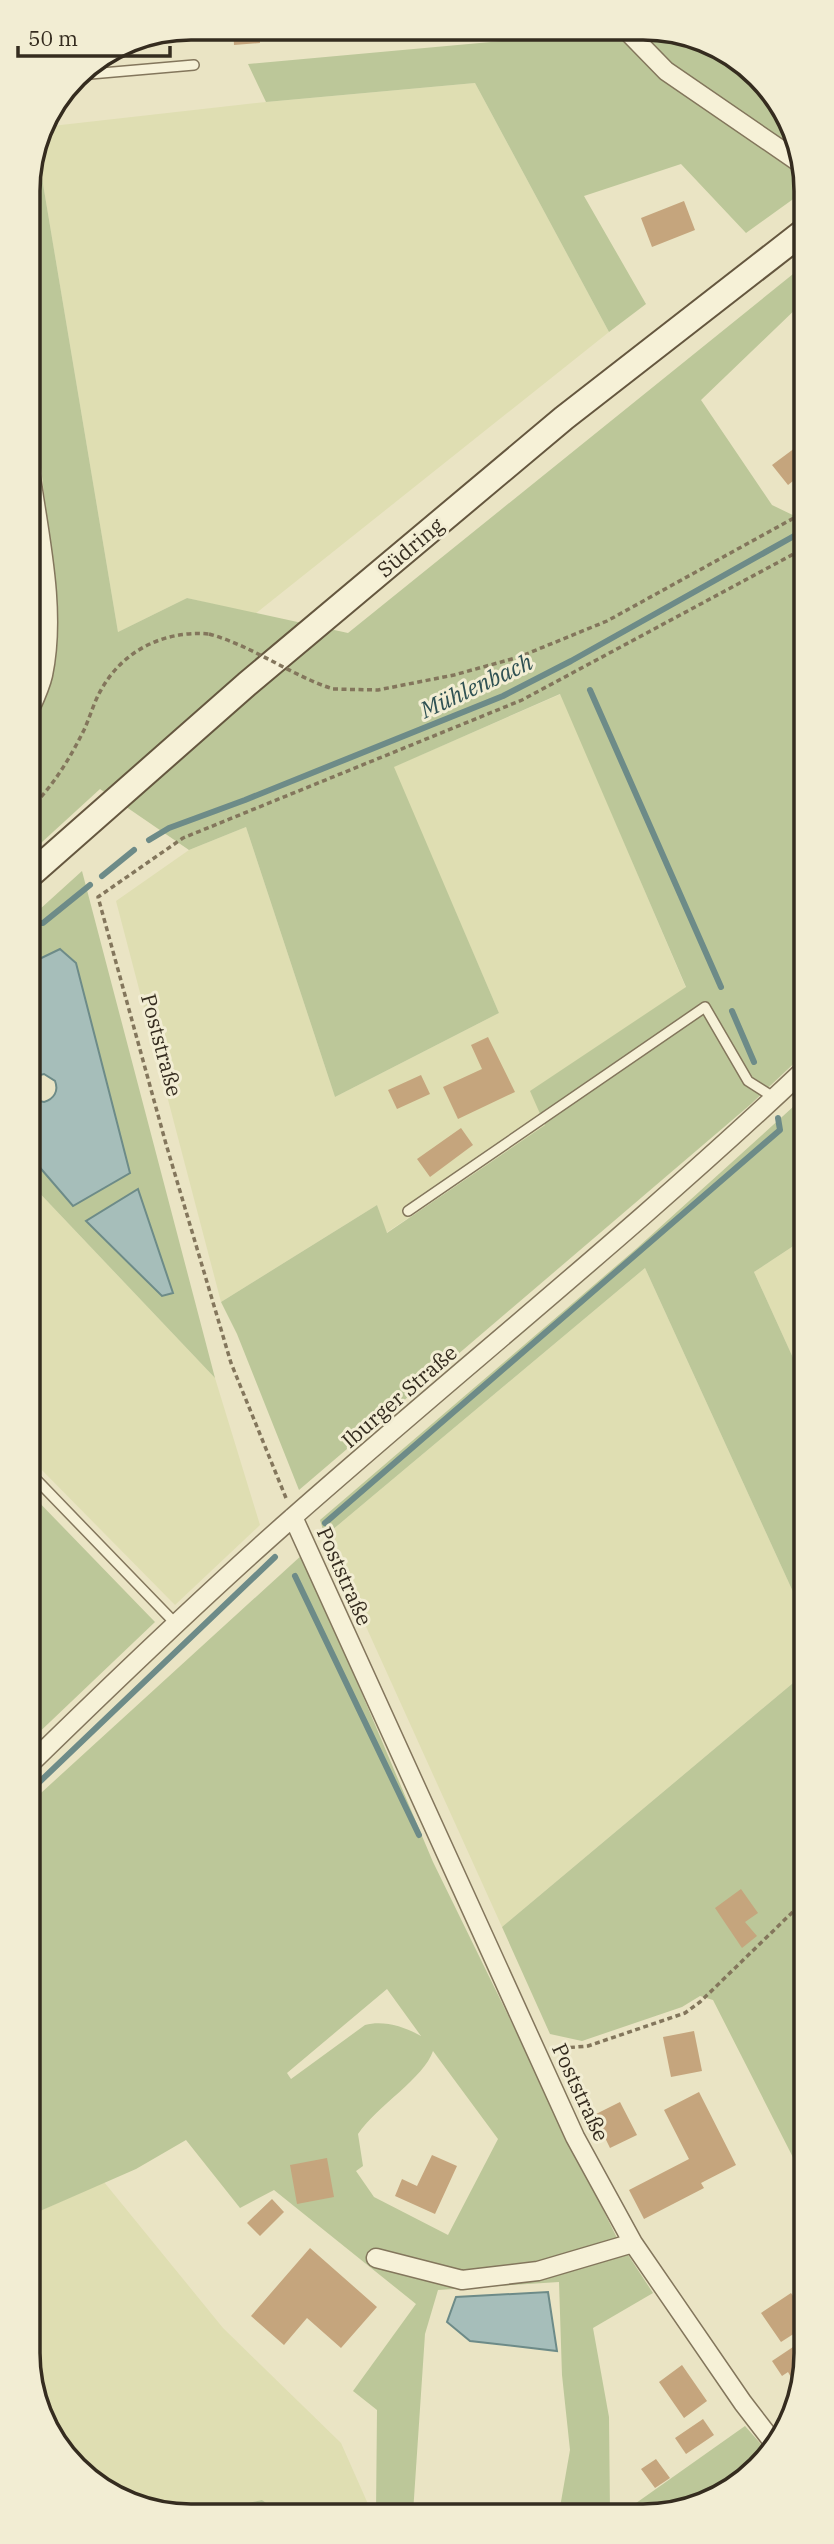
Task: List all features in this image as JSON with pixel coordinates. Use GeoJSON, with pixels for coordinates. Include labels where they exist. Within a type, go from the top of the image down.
{"type":"FeatureCollection","features":[{"type":"Feature","properties":{"kind":"main road","name":"Südring"},"geometry":{"type":"LineString","coordinates":[[41,866],[247,684],[564,418],[794,239]]}},
{"type":"Feature","properties":{"kind":"street"},"geometry":{"type":"LineString","coordinates":[[635,40],[667,71],[789,156]]}},
{"type":"Feature","properties":{"kind":"street"},"geometry":{"type":"LineString","coordinates":[[41,556],[48,635],[41,680]]}},
{"type":"Feature","properties":{"kind":"street","name":"Iburger Straße"},"geometry":{"type":"LineString","coordinates":[[40,1754],[175,1623],[293,1517],[721,1149],[794,1080]]}},
{"type":"Feature","properties":{"kind":"street","name":"Poststraße"},"geometry":{"type":"LineString","coordinates":[[293,1517],[575,2137],[633,2243],[769,2436]]}},
{"type":"Feature","properties":{"kind":"street"},"geometry":{"type":"LineString","coordinates":[[376,2258],[462,2280],[538,2271],[633,2243]]}},
{"type":"Feature","properties":{"kind":"lane"},"geometry":{"type":"LineString","coordinates":[[98,73],[194,65]]}},
{"type":"Feature","properties":{"kind":"lane"},"geometry":{"type":"LineString","coordinates":[[408,1211],[705,1007],[748,1081],[775,1098]]}},
{"type":"Feature","properties":{"kind":"lane"},"geometry":{"type":"LineString","coordinates":[[40,1483],[175,1623]]}},
{"type":"Feature","properties":{"kind":"path"},"geometry":{"type":"LineString","coordinates":[[41,795],[64,767],[85,728],[101,689],[119,665],[137,650],[164,638],[192,633],[209,634],[232,640],[314,683],[333,690],[378,690],[454,675],[519,657],[607,621],[794,518]]}},
{"type":"Feature","properties":{"kind":"path","name":"Poststraße"},"geometry":{"type":"LineString","coordinates":[[293,1517],[231,1363],[166,1144],[98,897],[183,838],[522,700],[794,554]]}},
{"type":"Feature","properties":{"kind":"path"},"geometry":{"type":"LineString","coordinates":[[527,2031],[551,2049],[588,2046],[685,2013],[700,2003],[793,1912]]}},
{"type":"Feature","properties":{"kind":"green space"},"geometry":{"type":"Polygon","coordinates":[[[510,40],[643,40],[672,43],[718,60],[750,84],[763,99],[786,143],[791,162],[794,198],[746,233],[681,164],[584,196],[646,304],[609,332],[475,83],[266,102],[248,64],[510,40]]]}},
{"type":"Feature","properties":{"kind":"green space"},"geometry":{"type":"Polygon","coordinates":[[[475,83],[609,332],[255,614],[187,598],[118,632],[42,175],[48,143],[55,126],[266,102],[475,83]]]}},
{"type":"Feature","properties":{"kind":"green space"},"geometry":{"type":"Polygon","coordinates":[[[42,175],[118,632],[187,598],[348,633],[794,273],[794,311],[701,400],[772,505],[794,516],[794,1064],[751,1104],[299,1490],[237,1334],[221,1302],[377,1205],[387,1233],[545,1125],[530,1091],[686,987],[560,694],[394,767],[499,1013],[335,1097],[246,827],[189,850],[100,789],[41,843],[41,705],[55,651],[56,601],[41,466],[42,175]]]}},
{"type":"Feature","properties":{"kind":"green space"},"geometry":{"type":"Polygon","coordinates":[[[561,694],[686,988],[531,1091],[545,1125],[386,1233],[377,1205],[221,1302],[116,901],[189,850],[246,827],[335,1097],[499,1013],[393,767],[561,694]]]}},
{"type":"Feature","properties":{"kind":"green space"},"geometry":{"type":"Polygon","coordinates":[[[82,871],[215,1378],[41,1194],[41,1168],[73,1206],[60,949],[41,958],[41,908],[82,871]]]}},
{"type":"Feature","properties":{"kind":"green space"},"geometry":{"type":"Polygon","coordinates":[[[794,1106],[794,1246],[754,1272],[793,1359],[793,1593],[645,1268],[325,1536],[320,1520],[637,1248],[794,1106]]]}},
{"type":"Feature","properties":{"kind":"green space"},"geometry":{"type":"Polygon","coordinates":[[[41,1194],[215,1378],[260,1525],[175,1605],[40,1469],[41,1194]]]}},
{"type":"Feature","properties":{"kind":"green space"},"geometry":{"type":"Polygon","coordinates":[[[794,1246],[793,1359],[754,1272],[794,1246]]]}},
{"type":"Feature","properties":{"kind":"green space"},"geometry":{"type":"Polygon","coordinates":[[[645,1268],[793,1593],[793,1683],[502,1927],[325,1536],[645,1268]]]}},
{"type":"Feature","properties":{"kind":"green space"},"geometry":{"type":"Polygon","coordinates":[[[40,1504],[155,1622],[40,1731],[40,1504]]]}},
{"type":"Feature","properties":{"kind":"green space"},"geometry":{"type":"Polygon","coordinates":[[[303,1554],[433,1862],[617,2238],[653,2293],[593,2328],[609,2417],[610,2504],[561,2504],[570,2450],[562,2375],[559,2282],[438,2290],[425,2334],[414,2504],[376,2504],[377,2410],[353,2391],[416,2304],[274,2190],[240,2208],[186,2140],[136,2169],[40,2211],[40,1794],[303,1554]],[[387,1989],[287,2073],[291,2079],[365,2025],[394,2025],[421,2036],[387,1989]],[[433,2051],[420,2071],[358,2134],[363,2166],[356,2171],[374,2197],[448,2235],[498,2139],[433,2051]]]}},
{"type":"Feature","properties":{"kind":"green space"},"geometry":{"type":"Polygon","coordinates":[[[793,1683],[793,2158],[713,2000],[700,1996],[682,2007],[582,2041],[550,2034],[502,1927],[793,1683]]]}},
{"type":"Feature","properties":{"kind":"green space"},"geometry":{"type":"Polygon","coordinates":[[[104,2182],[223,2328],[341,2443],[368,2504],[268,2504],[262,2500],[244,2504],[191,2504],[162,2501],[116,2484],[84,2460],[60,2428],[43,2382],[40,2353],[40,2211],[104,2182]]]}},
{"type":"Feature","properties":{"kind":"green space"},"geometry":{"type":"Polygon","coordinates":[[[745,2426],[762,2446],[727,2478],[701,2492],[672,2501],[635,2504],[745,2426]]]}},
{"type":"Feature","properties":{"kind":"green space"},"geometry":{"type":"Polygon","coordinates":[[[262,2500],[268,2504],[244,2504],[262,2500]]]}},
{"type":"Feature","properties":{"kind":"water"},"geometry":{"type":"Polygon","coordinates":[[[60,949],[76,963],[130,1173],[73,1206],[41,1168],[41,1101],[48,1101],[56,1091],[55,1081],[44,1074],[41,1075],[41,958],[60,949]]]}},
{"type":"Feature","properties":{"kind":"water"},"geometry":{"type":"Polygon","coordinates":[[[138,1189],[173,1293],[162,1296],[86,1221],[138,1189]]]}},
{"type":"Feature","properties":{"kind":"water"},"geometry":{"type":"Polygon","coordinates":[[[548,2292],[557,2351],[470,2341],[447,2322],[456,2297],[548,2292]]]}},
{"type":"Feature","properties":{"kind":"building"},"geometry":{"type":"Polygon","coordinates":[[[234,41],[260,41],[260,43],[234,45],[234,41]]]}},
{"type":"Feature","properties":{"kind":"building"},"geometry":{"type":"Polygon","coordinates":[[[684,201],[695,230],[652,247],[641,218],[684,201]]]}},
{"type":"Feature","properties":{"kind":"building"},"geometry":{"type":"Polygon","coordinates":[[[794,449],[794,480],[788,485],[772,465],[794,449]]]}},
{"type":"Feature","properties":{"kind":"building"},"geometry":{"type":"Polygon","coordinates":[[[488,1037],[515,1092],[458,1119],[443,1087],[482,1069],[471,1045],[488,1037]]]}},
{"type":"Feature","properties":{"kind":"building"},"geometry":{"type":"Polygon","coordinates":[[[421,1075],[430,1094],[397,1109],[388,1090],[421,1075]]]}},
{"type":"Feature","properties":{"kind":"building"},"geometry":{"type":"Polygon","coordinates":[[[461,1128],[473,1145],[430,1177],[417,1159],[461,1128]]]}},
{"type":"Feature","properties":{"kind":"building"},"geometry":{"type":"Polygon","coordinates":[[[741,1889],[758,1913],[745,1922],[757,1936],[742,1948],[715,1908],[741,1889]]]}},
{"type":"Feature","properties":{"kind":"building"},"geometry":{"type":"Polygon","coordinates":[[[694,2031],[702,2071],[671,2077],[663,2037],[694,2031]]]}},
{"type":"Feature","properties":{"kind":"building"},"geometry":{"type":"Polygon","coordinates":[[[699,2092],[736,2165],[701,2183],[704,2188],[644,2219],[629,2190],[689,2159],[664,2110],[699,2092]]]}},
{"type":"Feature","properties":{"kind":"building"},"geometry":{"type":"Polygon","coordinates":[[[620,2102],[637,2135],[610,2148],[594,2115],[620,2102]]]}},
{"type":"Feature","properties":{"kind":"building"},"geometry":{"type":"Polygon","coordinates":[[[432,2155],[457,2166],[435,2214],[395,2196],[402,2179],[417,2186],[432,2155]]]}},
{"type":"Feature","properties":{"kind":"building"},"geometry":{"type":"Polygon","coordinates":[[[327,2158],[334,2197],[297,2204],[290,2165],[327,2158]]]}},
{"type":"Feature","properties":{"kind":"building"},"geometry":{"type":"Polygon","coordinates":[[[272,2199],[284,2212],[260,2236],[247,2223],[272,2199]]]}},
{"type":"Feature","properties":{"kind":"building"},"geometry":{"type":"Polygon","coordinates":[[[310,2248],[377,2307],[341,2348],[307,2318],[284,2345],[251,2316],[310,2248]]]}},
{"type":"Feature","properties":{"kind":"building"},"geometry":{"type":"Polygon","coordinates":[[[791,2293],[793,2334],[781,2342],[761,2313],[791,2293]]]}},
{"type":"Feature","properties":{"kind":"building"},"geometry":{"type":"Polygon","coordinates":[[[793,2347],[791,2378],[788,2372],[782,2376],[772,2361],[793,2347]]]}},
{"type":"Feature","properties":{"kind":"building"},"geometry":{"type":"Polygon","coordinates":[[[682,2365],[707,2401],[684,2418],[659,2382],[682,2365]]]}},
{"type":"Feature","properties":{"kind":"building"},"geometry":{"type":"Polygon","coordinates":[[[703,2419],[714,2435],[686,2454],[675,2438],[703,2419]]]}},
{"type":"Feature","properties":{"kind":"building"},"geometry":{"type":"Polygon","coordinates":[[[656,2459],[670,2478],[655,2488],[641,2469],[656,2459]]]}},
{"type":"Feature","properties":{"kind":"waterway","name":"Mühlenbach"},"geometry":{"type":"LineString","coordinates":[[149,840],[169,828],[503,696],[794,536]]}},
{"type":"Feature","properties":{"kind":"waterway"},"geometry":{"type":"LineString","coordinates":[[590,690],[721,987]]}},
{"type":"Feature","properties":{"kind":"waterway","name":"Mühlenbach"},"geometry":{"type":"LineString","coordinates":[[102,876],[134,850]]}},
{"type":"Feature","properties":{"kind":"waterway","name":"Mühlenbach"},"geometry":{"type":"LineString","coordinates":[[41,923],[90,885]]}},
{"type":"Feature","properties":{"kind":"waterway"},"geometry":{"type":"LineString","coordinates":[[732,1011],[754,1062]]}},
{"type":"Feature","properties":{"kind":"waterway"},"geometry":{"type":"LineString","coordinates":[[325,1523],[780,1130],[778,1118]]}},
{"type":"Feature","properties":{"kind":"waterway"},"geometry":{"type":"LineString","coordinates":[[40,1781],[275,1557]]}},
{"type":"Feature","properties":{"kind":"waterway"},"geometry":{"type":"LineString","coordinates":[[295,1576],[419,1835]]}}]}
